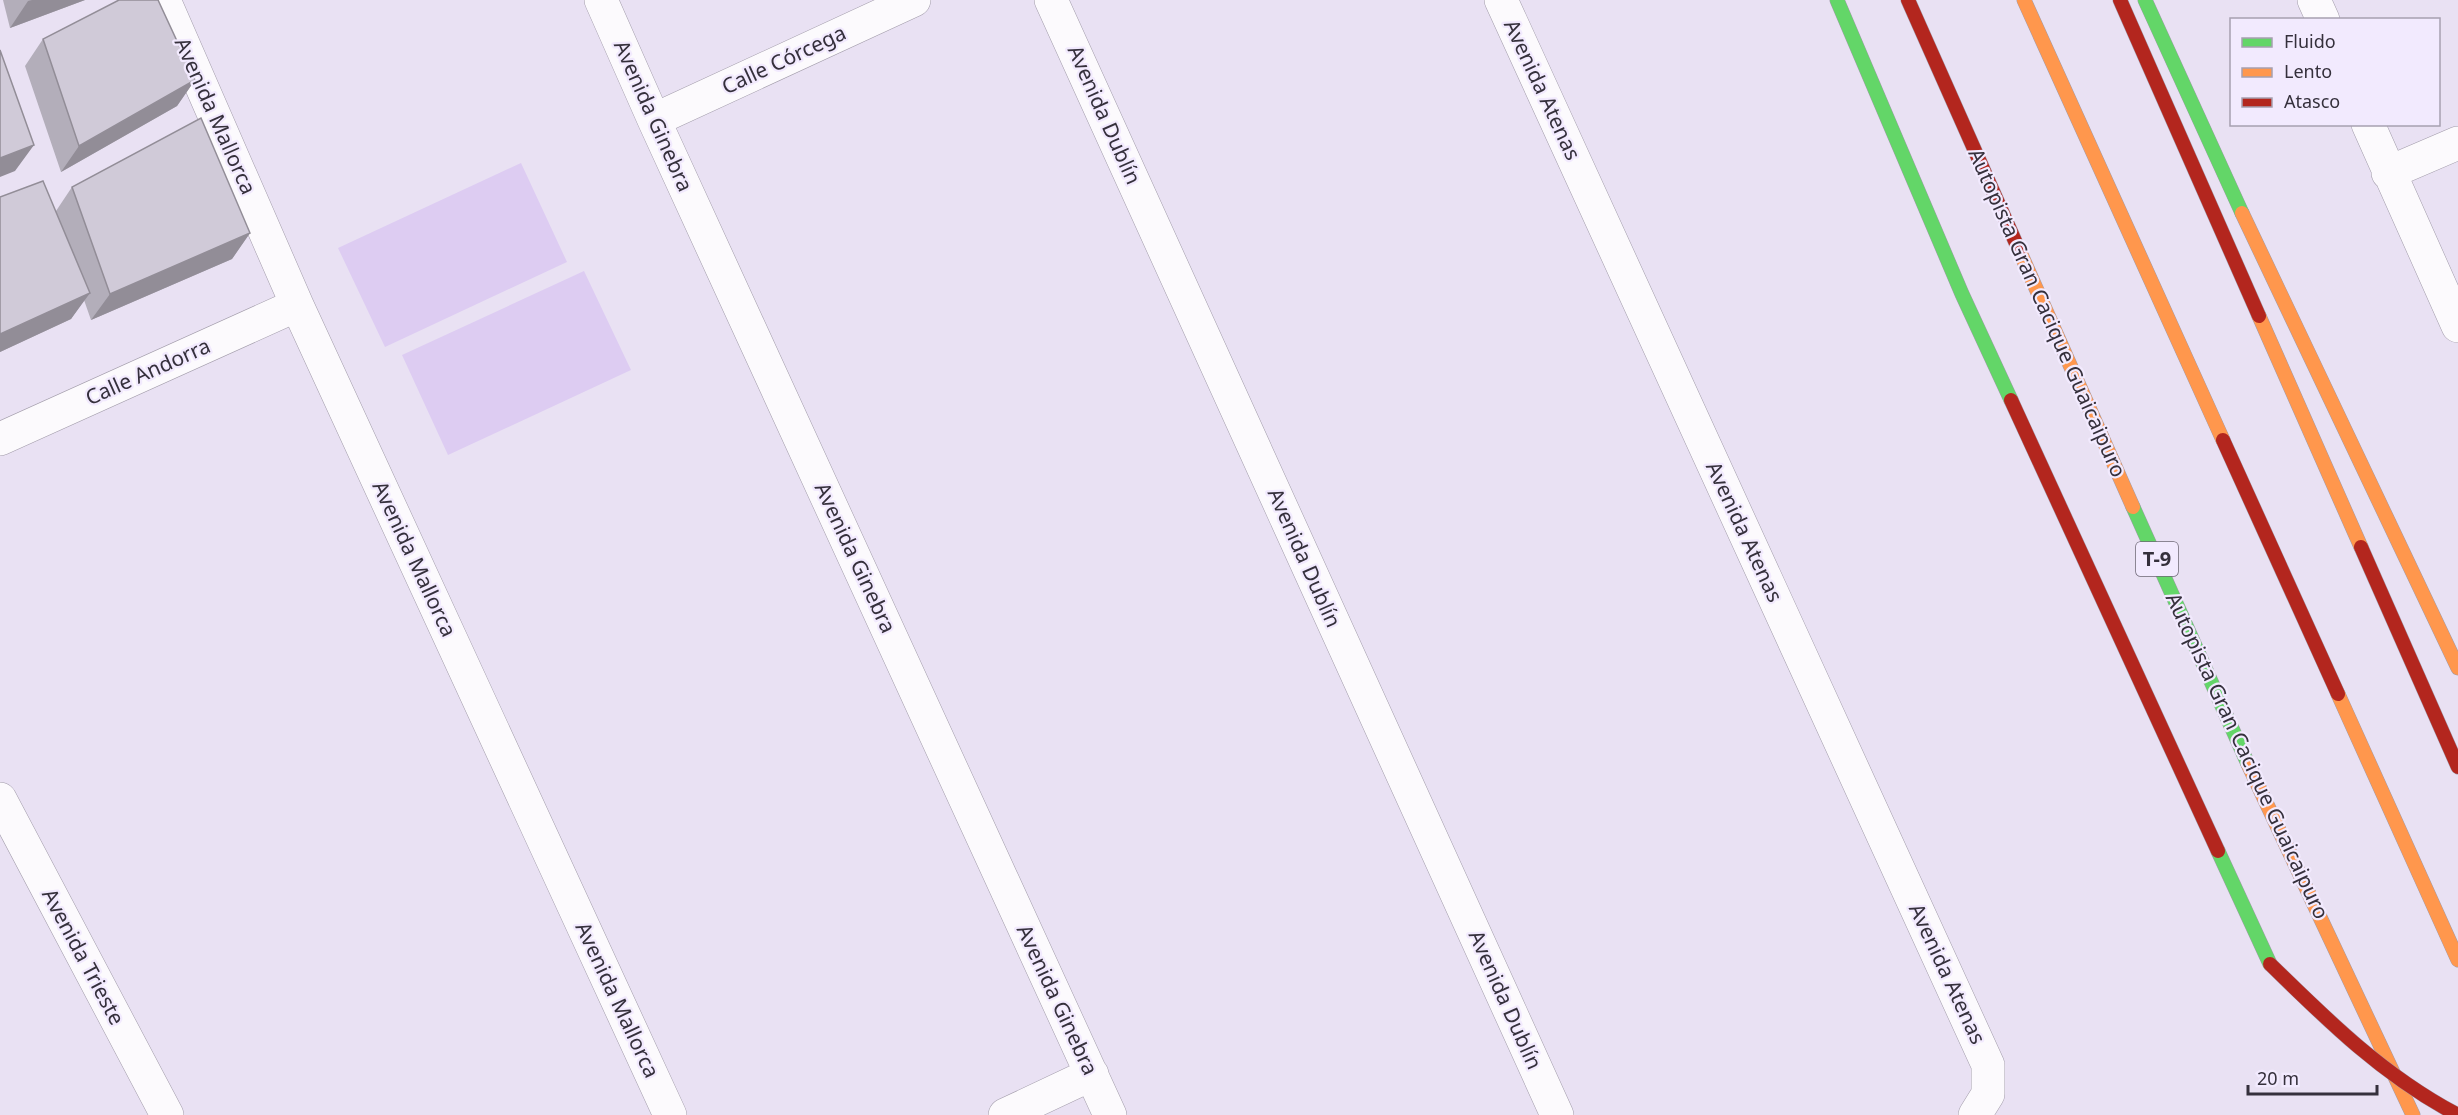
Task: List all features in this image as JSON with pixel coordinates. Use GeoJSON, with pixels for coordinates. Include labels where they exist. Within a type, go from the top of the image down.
{"type":"FeatureCollection","features":[{"type":"Feature","properties":{"kind":"highway"},"geometry":{"type":"LineString","coordinates":[[1837,0],[1962,294],[2270,964],[2357,1047],[2428,1101],[2458,1115]]}},
{"type":"Feature","properties":{"kind":"highway","name":"Autopista Gran Cacique Guaicaipuro"},"geometry":{"type":"LineString","coordinates":[[1908,0],[2228,720],[2413,1115]]}},
{"type":"Feature","properties":{"kind":"highway"},"geometry":{"type":"LineString","coordinates":[[2024,0],[2458,960]]}},
{"type":"Feature","properties":{"kind":"highway"},"geometry":{"type":"LineString","coordinates":[[2120,0],[2458,767]]}},
{"type":"Feature","properties":{"kind":"highway"},"geometry":{"type":"LineString","coordinates":[[2145,0],[2202,128],[2458,668]]}},
{"type":"Feature","properties":{"kind":"street","name":"Avenida Mallorca"},"geometry":{"type":"LineString","coordinates":[[164,0],[297,305],[670,1115]]}},
{"type":"Feature","properties":{"kind":"street","name":"Avenida Ginebra"},"geometry":{"type":"LineString","coordinates":[[601,0],[1110,1115]]}},
{"type":"Feature","properties":{"kind":"street","name":"Calle Córcega"},"geometry":{"type":"LineString","coordinates":[[654,120],[914,0]]}},
{"type":"Feature","properties":{"kind":"street","name":"Avenida Dublín"},"geometry":{"type":"LineString","coordinates":[[1052,0],[1557,1115]]}},
{"type":"Feature","properties":{"kind":"street","name":"Avenida Atenas"},"geometry":{"type":"LineString","coordinates":[[1501,0],[1988,1065],[1988,1094],[1975,1115]]}},
{"type":"Feature","properties":{"kind":"street"},"geometry":{"type":"LineString","coordinates":[[2314,0],[2322,18]]}},
{"type":"Feature","properties":{"kind":"street"},"geometry":{"type":"LineString","coordinates":[[2369,126],[2458,326]]}},
{"type":"Feature","properties":{"kind":"street"},"geometry":{"type":"LineString","coordinates":[[2388,173],[2458,143]]}},
{"type":"Feature","properties":{"kind":"street","name":"Calle Andorra"},"geometry":{"type":"LineString","coordinates":[[0,439],[297,305]]}},
{"type":"Feature","properties":{"kind":"street","name":"Avenida Trieste"},"geometry":{"type":"LineString","coordinates":[[0,798],[167,1115]]}},
{"type":"Feature","properties":{"kind":"street"},"geometry":{"type":"LineString","coordinates":[[1005,1115],[1092,1074]]}},
{"type":"Feature","properties":{"kind":"shaded area"},"geometry":{"type":"Polygon","coordinates":[[[521,163],[567,262],[385,347],[338,248],[521,163]]]}},
{"type":"Feature","properties":{"kind":"shaded area"},"geometry":{"type":"Polygon","coordinates":[[[584,271],[631,370],[448,455],[402,355],[584,271]]]}},
{"type":"Feature","properties":{"kind":"building"},"geometry":{"type":"Polygon","coordinates":[[[119,0],[158,0],[195,80],[79,146],[43,39],[119,0]]]}},
{"type":"Feature","properties":{"kind":"building"},"geometry":{"type":"Polygon","coordinates":[[[0,50],[34,145],[0,158],[0,50]]]}},
{"type":"Feature","properties":{"kind":"building"},"geometry":{"type":"Polygon","coordinates":[[[201,118],[250,233],[110,294],[72,187],[201,118]]]}},
{"type":"Feature","properties":{"kind":"building"},"geometry":{"type":"Polygon","coordinates":[[[43,181],[90,293],[0,334],[0,197],[43,181]]]}},
{"type":"Feature","properties":{"kind":"traffic: fast"},"geometry":{"type":"LineString","coordinates":[[1837,0],[1962,294],[2011,400]]}},
{"type":"Feature","properties":{"kind":"traffic: fast"},"geometry":{"type":"LineString","coordinates":[[2145,0],[2242,213]]}},
{"type":"Feature","properties":{"kind":"traffic: fast"},"geometry":{"type":"LineString","coordinates":[[2133,507],[2248,764]]}},
{"type":"Feature","properties":{"kind":"traffic: fast"},"geometry":{"type":"LineString","coordinates":[[2218,851],[2270,964]]}},
{"type":"Feature","properties":{"kind":"traffic: slow"},"geometry":{"type":"LineString","coordinates":[[2024,0],[2223,440]]}},
{"type":"Feature","properties":{"kind":"traffic: slow"},"geometry":{"type":"LineString","coordinates":[[2242,213],[2458,668]]}},
{"type":"Feature","properties":{"kind":"traffic: slow"},"geometry":{"type":"LineString","coordinates":[[2019,250],[2133,507]]}},
{"type":"Feature","properties":{"kind":"traffic: slow"},"geometry":{"type":"LineString","coordinates":[[2259,316],[2361,547]]}},
{"type":"Feature","properties":{"kind":"traffic: slow"},"geometry":{"type":"LineString","coordinates":[[2338,694],[2458,960]]}},
{"type":"Feature","properties":{"kind":"traffic: slow"},"geometry":{"type":"LineString","coordinates":[[2248,764],[2413,1115]]}},
{"type":"Feature","properties":{"kind":"traffic: jam"},"geometry":{"type":"LineString","coordinates":[[1908,0],[2019,250]]}},
{"type":"Feature","properties":{"kind":"traffic: jam"},"geometry":{"type":"LineString","coordinates":[[2120,0],[2259,316]]}},
{"type":"Feature","properties":{"kind":"traffic: jam"},"geometry":{"type":"LineString","coordinates":[[2011,400],[2218,851]]}},
{"type":"Feature","properties":{"kind":"traffic: jam"},"geometry":{"type":"LineString","coordinates":[[2223,440],[2338,694]]}},
{"type":"Feature","properties":{"kind":"traffic: jam"},"geometry":{"type":"LineString","coordinates":[[2361,547],[2458,767]]}},
{"type":"Feature","properties":{"kind":"traffic: jam"},"geometry":{"type":"LineString","coordinates":[[2270,964],[2358,1047],[2406,1083],[2458,1115]]}}]}
